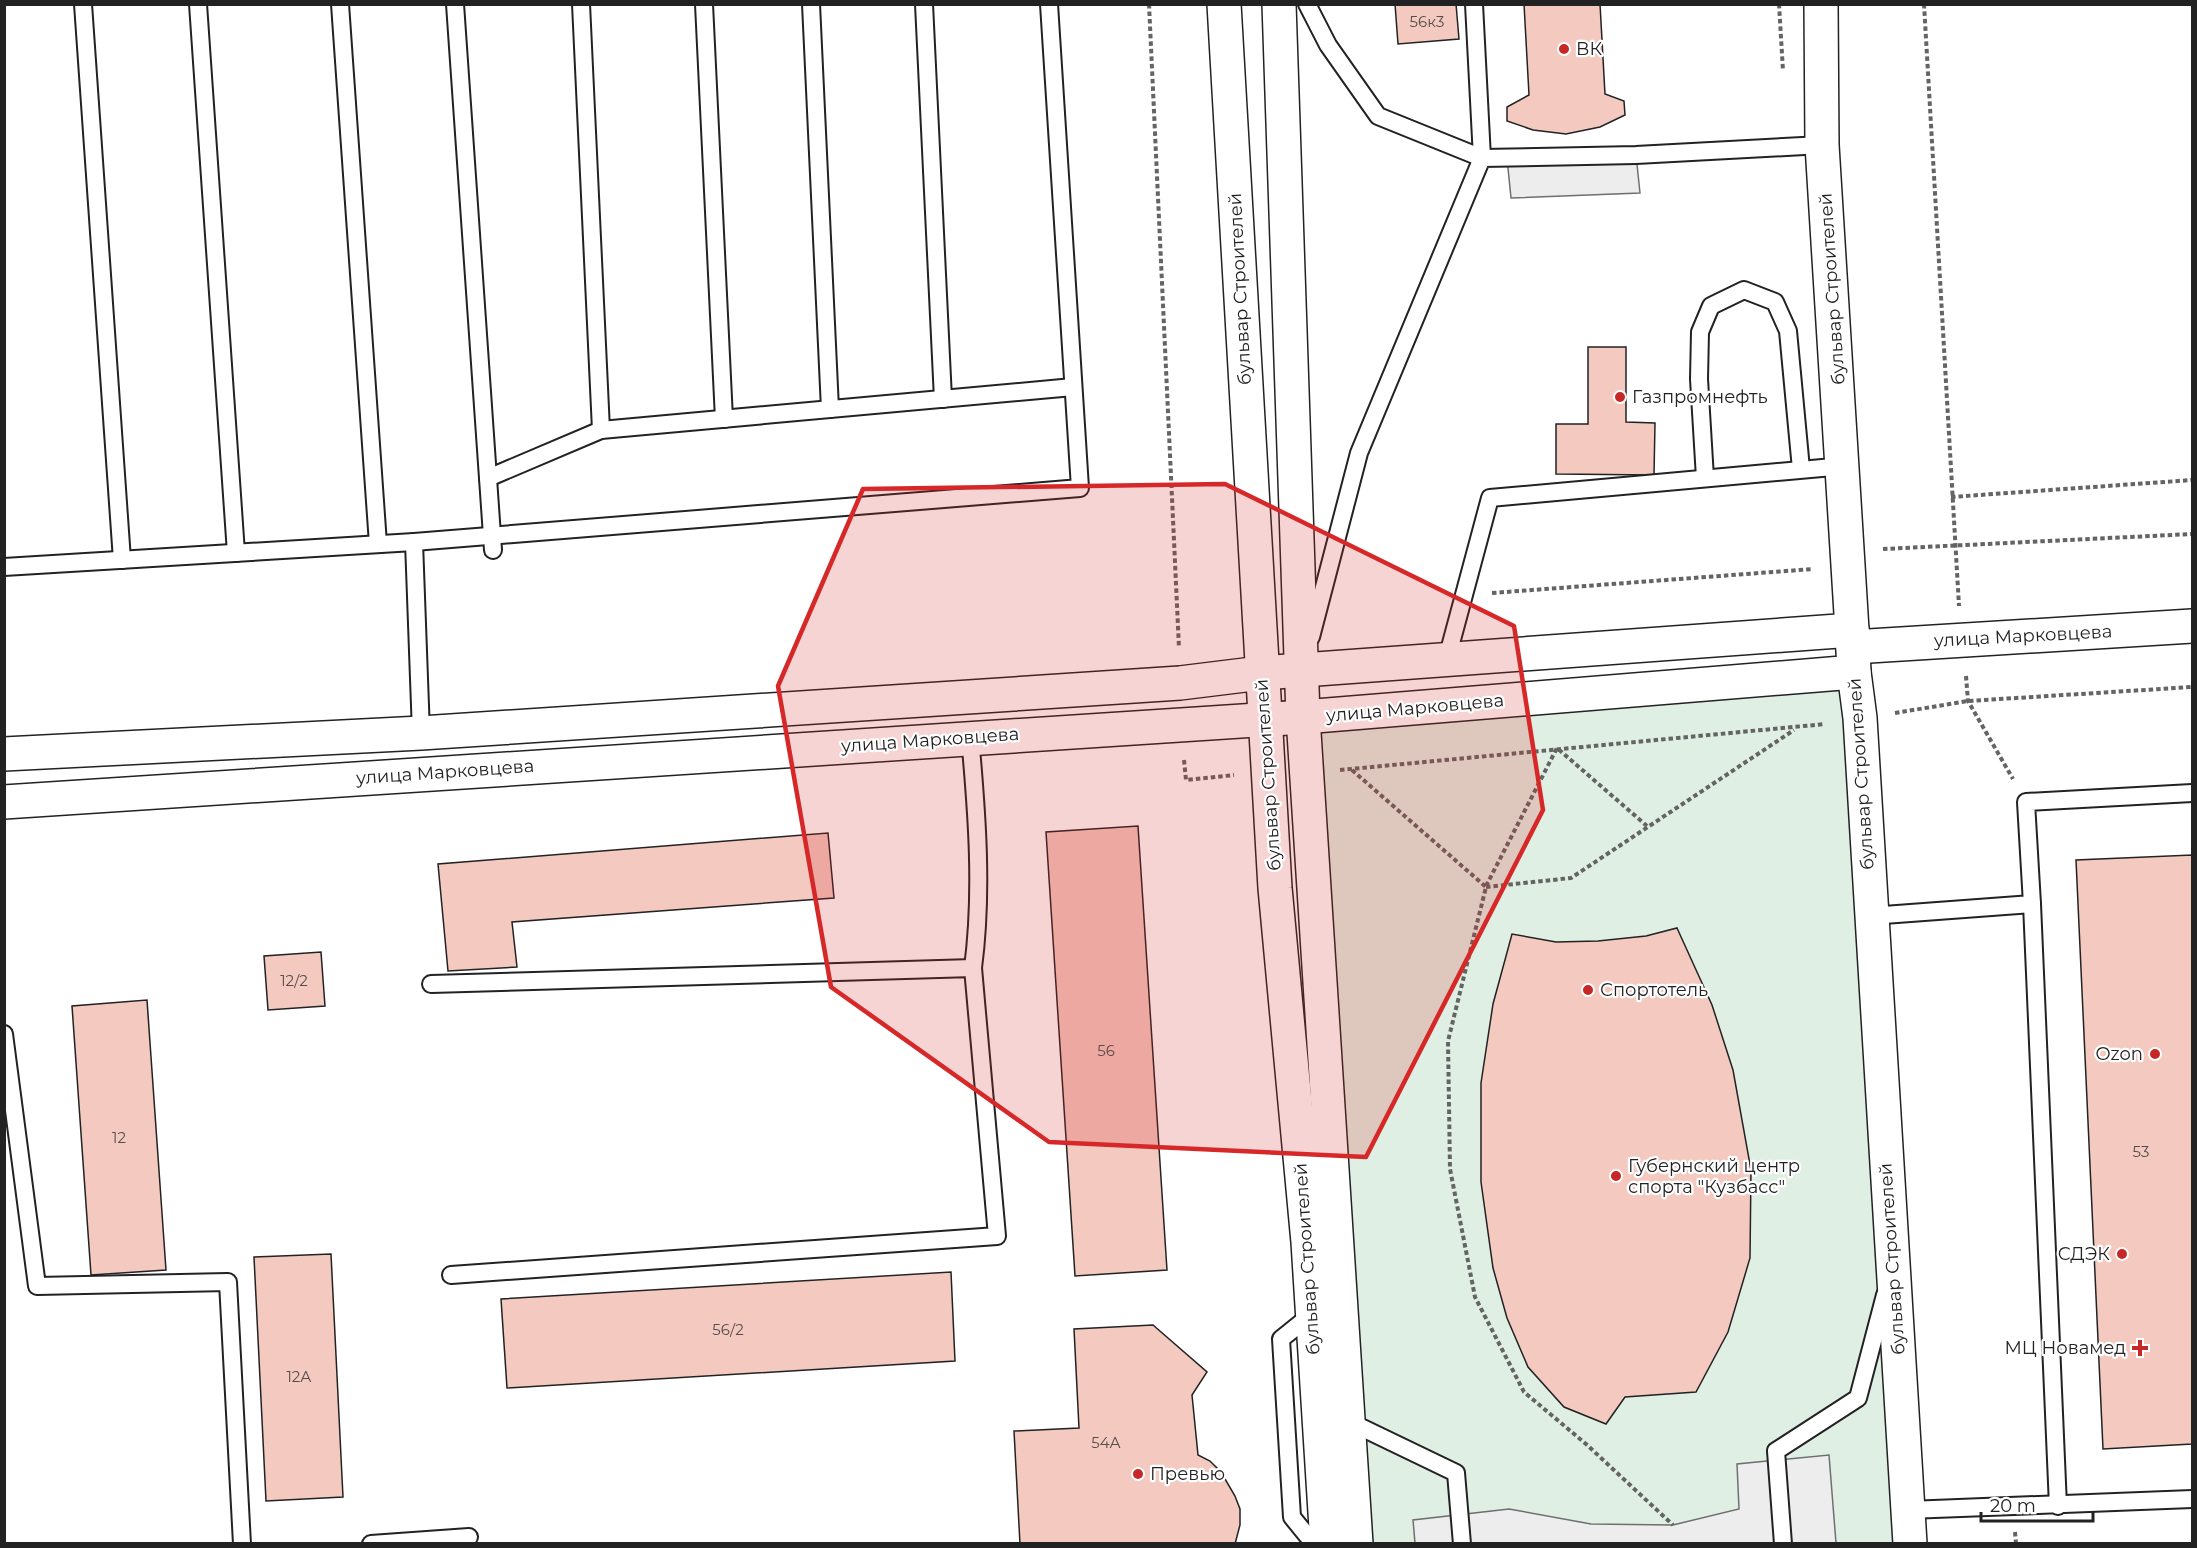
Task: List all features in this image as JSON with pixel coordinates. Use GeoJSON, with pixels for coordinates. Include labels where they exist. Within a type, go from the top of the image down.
{"type":"FeatureCollection","features":[{"type":"Feature","properties":{"kind":"main road","name":"бульвар Строителей"},"geometry":{"type":"LineString","coordinates":[[1224,4],[1275,888],[1308,1242],[1327,1544]]}},
{"type":"Feature","properties":{"kind":"main road"},"geometry":{"type":"LineString","coordinates":[[1278,4],[1302,670]]}},
{"type":"Feature","properties":{"kind":"main road","name":"бульвар Строителей"},"geometry":{"type":"LineString","coordinates":[[1821,4],[1822,145],[1844,466],[1853,650],[1860,718],[1870,916],[1910,1544]]}},
{"type":"Feature","properties":{"kind":"main road","name":"улица Марковцева"},"geometry":{"type":"LineString","coordinates":[[4,802],[970,737],[1266,720],[1853,650],[1963,640],[2193,626]]}},
{"type":"Feature","properties":{"kind":"main road","name":"улица Марковцева"},"geometry":{"type":"LineString","coordinates":[[1262,673],[1446,662],[1853,650]]}},
{"type":"Feature","properties":{"kind":"main road","name":"бульвар Строителей"},"geometry":{"type":"LineString","coordinates":[[1302,670],[1306,769],[1356,1544]]}},
{"type":"Feature","properties":{"kind":"main road"},"geometry":{"type":"LineString","coordinates":[[4,754],[421,733],[1180,683],[1262,673]]}},
{"type":"Feature","properties":{"kind":"lane"},"geometry":{"type":"LineString","coordinates":[[83,4],[122,560]]}},
{"type":"Feature","properties":{"kind":"lane"},"geometry":{"type":"LineString","coordinates":[[198,4],[236,553]]}},
{"type":"Feature","properties":{"kind":"lane"},"geometry":{"type":"LineString","coordinates":[[340,4],[378,544]]}},
{"type":"Feature","properties":{"kind":"lane"},"geometry":{"type":"LineString","coordinates":[[455,4],[492,543]]}},
{"type":"Feature","properties":{"kind":"lane"},"geometry":{"type":"LineString","coordinates":[[581,4],[601,430]]}},
{"type":"Feature","properties":{"kind":"lane"},"geometry":{"type":"LineString","coordinates":[[704,4],[724,418]]}},
{"type":"Feature","properties":{"kind":"lane"},"geometry":{"type":"LineString","coordinates":[[811,4],[830,409]]}},
{"type":"Feature","properties":{"kind":"lane"},"geometry":{"type":"LineString","coordinates":[[924,4],[943,399]]}},
{"type":"Feature","properties":{"kind":"lane"},"geometry":{"type":"LineString","coordinates":[[4,567],[414,542],[492,543],[1080,488],[1049,4]]}},
{"type":"Feature","properties":{"kind":"lane"},"geometry":{"type":"LineString","coordinates":[[1307,4],[1328,45],[1377,116],[1482,158],[1636,155],[1822,145]]}},
{"type":"Feature","properties":{"kind":"lane"},"geometry":{"type":"LineString","coordinates":[[1302,670],[1359,453],[1482,158],[1474,4]]}},
{"type":"Feature","properties":{"kind":"lane"},"geometry":{"type":"LineString","coordinates":[[1705,478],[1699,380],[1700,332],[1711,306],[1744,290],[1776,302],[1788,331],[1801,469]]}},
{"type":"Feature","properties":{"kind":"lane"},"geometry":{"type":"LineString","coordinates":[[488,478],[601,430],[1073,387]]}},
{"type":"Feature","properties":{"kind":"lane"},"geometry":{"type":"LineString","coordinates":[[1446,662],[1490,498],[1844,466]]}},
{"type":"Feature","properties":{"kind":"lane"},"geometry":{"type":"LineString","coordinates":[[414,542],[421,733]]}},
{"type":"Feature","properties":{"kind":"lane"},"geometry":{"type":"LineString","coordinates":[[451,1275],[997,1236],[973,968],[979,923],[975,792],[970,737]]}},
{"type":"Feature","properties":{"kind":"lane"},"geometry":{"type":"LineString","coordinates":[[2058,1506],[2026,802],[2193,793]]}},
{"type":"Feature","properties":{"kind":"lane"},"geometry":{"type":"LineString","coordinates":[[1870,916],[2032,904]]}},
{"type":"Feature","properties":{"kind":"lane"},"geometry":{"type":"LineString","coordinates":[[431,984],[973,968]]}},
{"type":"Feature","properties":{"kind":"lane"},"geometry":{"type":"LineString","coordinates":[[4,1034],[37,1286],[228,1282],[242,1544]]}},
{"type":"Feature","properties":{"kind":"lane"},"geometry":{"type":"LineString","coordinates":[[1783,1544],[1776,1451],[1858,1398],[1893,1265]]}},
{"type":"Feature","properties":{"kind":"lane"},"geometry":{"type":"LineString","coordinates":[[1312,1314],[1281,1339],[1292,1517],[1314,1544]]}},
{"type":"Feature","properties":{"kind":"lane"},"geometry":{"type":"LineString","coordinates":[[1348,1421],[1456,1473],[1462,1544]]}},
{"type":"Feature","properties":{"kind":"lane"},"geometry":{"type":"LineString","coordinates":[[1908,1510],[2193,1499]]}},
{"type":"Feature","properties":{"kind":"lane"},"geometry":{"type":"LineString","coordinates":[[371,1544],[469,1537]]}},
{"type":"Feature","properties":{"kind":"path"},"geometry":{"type":"LineString","coordinates":[[1149,4],[1180,683]]}},
{"type":"Feature","properties":{"kind":"path"},"geometry":{"type":"LineString","coordinates":[[1779,4],[1783,76]]}},
{"type":"Feature","properties":{"kind":"path"},"geometry":{"type":"LineString","coordinates":[[1924,4],[1954,546],[1968,701],[2026,802]]}},
{"type":"Feature","properties":{"kind":"path"},"geometry":{"type":"LineString","coordinates":[[1951,496],[2193,480]]}},
{"type":"Feature","properties":{"kind":"path"},"geometry":{"type":"LineString","coordinates":[[1464,595],[1816,568],[1848,564],[1885,548],[2193,534]]}},
{"type":"Feature","properties":{"kind":"path"},"geometry":{"type":"LineString","coordinates":[[1306,769],[1351,770],[1557,748],[1796,729],[1968,701],[2193,687]]}},
{"type":"Feature","properties":{"kind":"path"},"geometry":{"type":"LineString","coordinates":[[1351,770],[1486,886],[1570,878],[1796,729]]}},
{"type":"Feature","properties":{"kind":"path"},"geometry":{"type":"LineString","coordinates":[[1557,748],[1647,826]]}},
{"type":"Feature","properties":{"kind":"path"},"geometry":{"type":"LineString","coordinates":[[1557,748],[1486,886],[1448,1041],[1450,1169],[1475,1297],[1524,1392],[1673,1526]]}},
{"type":"Feature","properties":{"kind":"highlighted area"},"geometry":{"type":"Polygon","coordinates":[[[1225,484],[1514,626],[1543,810],[1366,1157],[1049,1142],[831,987],[778,686],[863,489],[1225,484]]]}},
{"type":"Feature","properties":{"kind":"green space"},"geometry":{"type":"Polygon","coordinates":[[[1854,672],[1910,1543],[1356,1543],[1303,717],[1854,672]]]}},
{"type":"Feature","properties":{"kind":"shaded area"},"geometry":{"type":"Polygon","coordinates":[[[1636,155],[1640,193],[1511,198],[1507,158],[1636,155]]]}},
{"type":"Feature","properties":{"kind":"shaded area"},"geometry":{"type":"Polygon","coordinates":[[[1829,1455],[1836,1543],[1415,1543],[1413,1520],[1509,1509],[1591,1524],[1673,1525],[1739,1509],[1737,1464],[1829,1455]]]}},
{"type":"Feature","properties":{"kind":"building"},"geometry":{"type":"Polygon","coordinates":[[[1395,4],[1456,4],[1459,39],[1398,44],[1395,4]]]}},
{"type":"Feature","properties":{"kind":"building","name":"ВК"},"geometry":{"type":"Polygon","coordinates":[[[1524,4],[1600,4],[1605,94],[1624,101],[1625,115],[1600,127],[1566,134],[1533,130],[1507,121],[1507,107],[1529,95],[1524,4]]]}},
{"type":"Feature","properties":{"kind":"building"},"geometry":{"type":"Polygon","coordinates":[[[1588,347],[1626,347],[1626,422],[1655,423],[1654,475],[1556,474],[1556,424],[1588,424],[1588,347]]]}},
{"type":"Feature","properties":{"kind":"building"},"geometry":{"type":"Polygon","coordinates":[[[1138,826],[1167,1270],[1075,1276],[1046,832],[1138,826]]]}},
{"type":"Feature","properties":{"kind":"building"},"geometry":{"type":"Polygon","coordinates":[[[828,833],[834,898],[512,922],[517,967],[448,971],[438,864],[828,833]]]}},
{"type":"Feature","properties":{"kind":"building"},"geometry":{"type":"Polygon","coordinates":[[[2192,855],[2192,1444],[2103,1449],[2076,860],[2192,855]]]}},
{"type":"Feature","properties":{"kind":"building","name":"Губернский центр спорта \"Кузбасс\""},"geometry":{"type":"Polygon","coordinates":[[[1677,928],[1712,1005],[1733,1070],[1751,1170],[1750,1258],[1728,1332],[1696,1392],[1625,1397],[1606,1424],[1564,1407],[1528,1367],[1507,1318],[1493,1268],[1481,1182],[1481,1083],[1493,1004],[1512,934],[1556,942],[1598,941],[1646,936],[1677,928]]]}},
{"type":"Feature","properties":{"kind":"building"},"geometry":{"type":"Polygon","coordinates":[[[321,952],[325,1006],[268,1010],[264,956],[321,952]]]}},
{"type":"Feature","properties":{"kind":"building"},"geometry":{"type":"Polygon","coordinates":[[[147,1000],[166,1270],[91,1275],[72,1006],[147,1000]]]}},
{"type":"Feature","properties":{"kind":"building"},"geometry":{"type":"Polygon","coordinates":[[[331,1254],[343,1497],[266,1501],[254,1257],[331,1254]]]}},
{"type":"Feature","properties":{"kind":"building"},"geometry":{"type":"Polygon","coordinates":[[[951,1272],[955,1361],[507,1388],[501,1299],[951,1272]]]}},
{"type":"Feature","properties":{"kind":"building"},"geometry":{"type":"Polygon","coordinates":[[[1153,1325],[1207,1372],[1192,1395],[1198,1455],[1210,1461],[1221,1472],[1235,1496],[1240,1509],[1240,1525],[1235,1544],[1020,1544],[1014,1431],[1079,1428],[1074,1329],[1153,1325]]]}},
{"type":"Feature","properties":{"kind":"place","name":"ВК"},"geometry":{"type":"Point","coordinates":[1564,49]}},
{"type":"Feature","properties":{"kind":"place","name":"Газпромнефть"},"geometry":{"type":"Point","coordinates":[1620,397]}},
{"type":"Feature","properties":{"kind":"place","name":"Спортотель"},"geometry":{"type":"Point","coordinates":[1588,990]}},
{"type":"Feature","properties":{"kind":"place","name":"Ozon"},"geometry":{"type":"Point","coordinates":[2155,1054]}},
{"type":"Feature","properties":{"kind":"place","name":"Губернский центр спорта \"Кузбасс\""},"geometry":{"type":"Point","coordinates":[1616,1176]}},
{"type":"Feature","properties":{"kind":"place","name":"СДЭК"},"geometry":{"type":"Point","coordinates":[2122,1254]}},
{"type":"Feature","properties":{"kind":"place","name":"МЦ Новамед"},"geometry":{"type":"Point","coordinates":[2140,1348]}},
{"type":"Feature","properties":{"kind":"place","name":"Превью"},"geometry":{"type":"Point","coordinates":[1138,1474]}}]}
